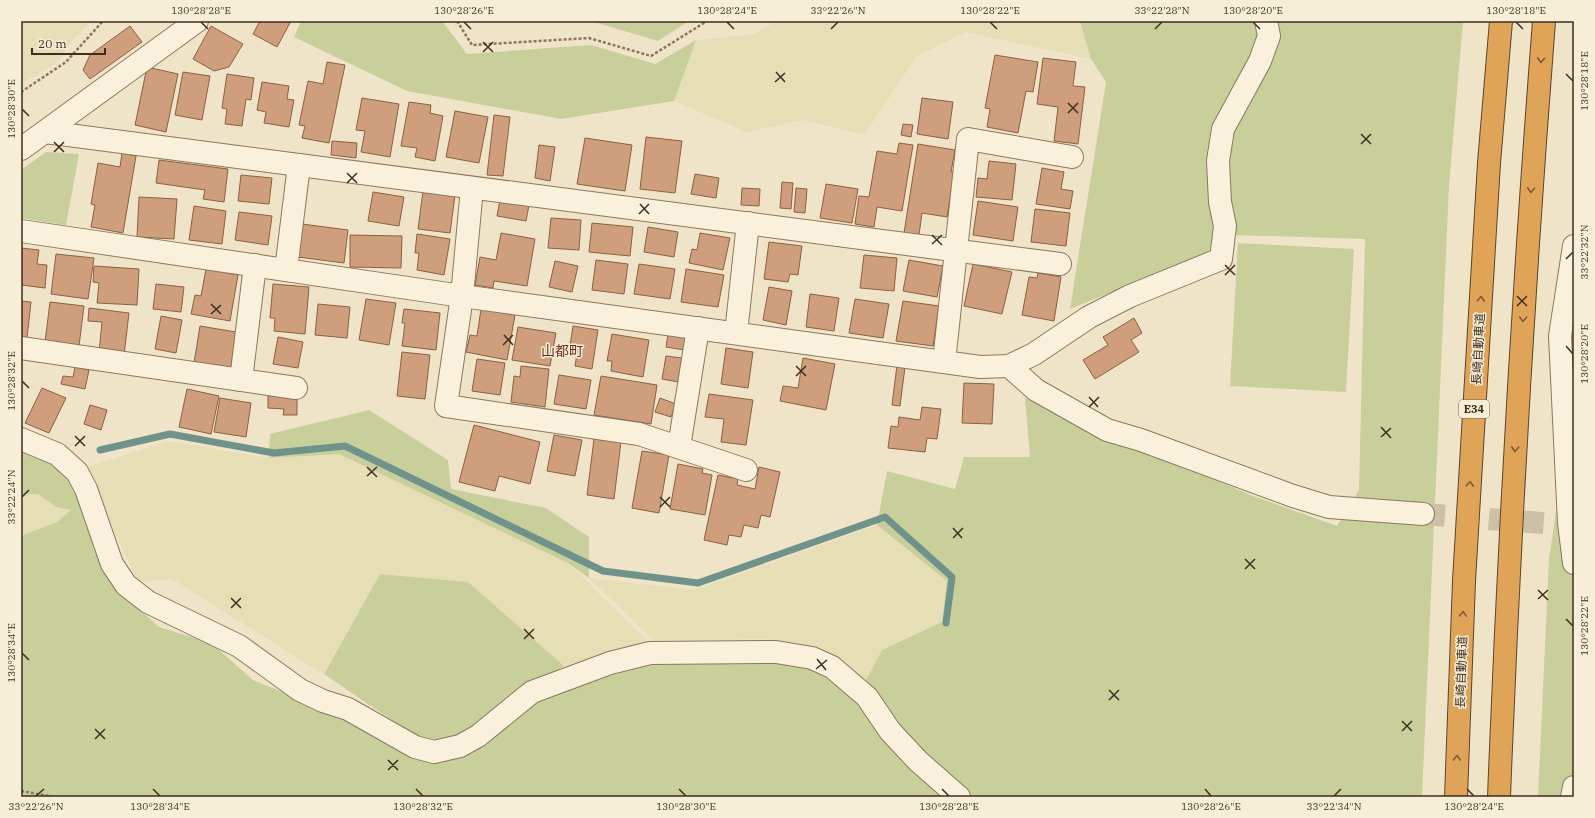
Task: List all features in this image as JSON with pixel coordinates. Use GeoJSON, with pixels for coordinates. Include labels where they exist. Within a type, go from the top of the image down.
{"type":"FeatureCollection","features":[{"type":"Feature","properties":{"kind":"highway","name":"長崎自動車道"},"geometry":{"type":"LineString","coordinates":[[1456,797],[1465,565],[1489,163],[1501,21]]}},
{"type":"Feature","properties":{"kind":"highway"},"geometry":{"type":"LineString","coordinates":[[1499,797],[1507,582],[1533,163],[1544,21]]}},
{"type":"Feature","properties":{"kind":"street"},"geometry":{"type":"LineString","coordinates":[[21,149],[197,21]]}},
{"type":"Feature","properties":{"kind":"street"},"geometry":{"type":"LineString","coordinates":[[21,231],[462,296],[980,367],[1009,366],[1034,354],[1089,317],[1124,299],[1167,280],[1222,259],[1225,226],[1220,202],[1218,161],[1223,129],[1260,61],[1269,36],[1266,21]]}},
{"type":"Feature","properties":{"kind":"street"},"geometry":{"type":"LineString","coordinates":[[45,132],[1060,264]]}},
{"type":"Feature","properties":{"kind":"street"},"geometry":{"type":"LineString","coordinates":[[944,362],[968,139],[1072,156]]}},
{"type":"Feature","properties":{"kind":"street"},"geometry":{"type":"LineString","coordinates":[[286,270],[299,165]]}},
{"type":"Feature","properties":{"kind":"street"},"geometry":{"type":"LineString","coordinates":[[472,188],[462,296],[446,406],[639,434],[746,470]]}},
{"type":"Feature","properties":{"kind":"street"},"geometry":{"type":"LineString","coordinates":[[736,333],[748,223]]}},
{"type":"Feature","properties":{"kind":"street"},"geometry":{"type":"LineString","coordinates":[[1574,246],[1560,336],[1562,524],[1574,563]]}},
{"type":"Feature","properties":{"kind":"street"},"geometry":{"type":"LineString","coordinates":[[241,380],[255,265]]}},
{"type":"Feature","properties":{"kind":"street"},"geometry":{"type":"LineString","coordinates":[[679,447],[698,328]]}},
{"type":"Feature","properties":{"kind":"street"},"geometry":{"type":"LineString","coordinates":[[21,348],[296,388]]}},
{"type":"Feature","properties":{"kind":"street"},"geometry":{"type":"LineString","coordinates":[[1009,366],[1036,390],[1107,430],[1141,440],[1293,496],[1329,507],[1423,514]]}},
{"type":"Feature","properties":{"kind":"street"},"geometry":{"type":"LineString","coordinates":[[21,439],[57,454],[77,472],[86,489],[112,564],[126,585],[148,602],[239,646],[300,690],[323,701],[348,709],[415,747],[434,752],[460,746],[478,736],[532,692],[610,663],[650,653],[776,652],[812,658],[832,666],[866,697],[890,731],[918,761],[959,797]]}},
{"type":"Feature","properties":{"kind":"street"},"geometry":{"type":"LineString","coordinates":[[1572,797],[1574,787]]}},
{"type":"Feature","properties":{"kind":"path"},"geometry":{"type":"LineString","coordinates":[[21,92],[66,62],[103,21]]}},
{"type":"Feature","properties":{"kind":"path"},"geometry":{"type":"LineString","coordinates":[[457,21],[472,45],[589,38],[651,56],[707,21]]}},
{"type":"Feature","properties":{"kind":"path"},"geometry":{"type":"LineString","coordinates":[[21,791],[55,797]]}},
{"type":"Feature","properties":{"kind":"shaded area"},"geometry":{"type":"Polygon","coordinates":[[[21,21],[92,21],[71,42],[58,62],[21,84],[21,21]]]}},
{"type":"Feature","properties":{"kind":"shaded area"},"geometry":{"type":"Polygon","coordinates":[[[777,21],[1080,21],[1091,59],[965,32],[917,56],[864,135],[802,120],[747,132],[674,101],[696,40],[754,34],[777,21]]]}},
{"type":"Feature","properties":{"kind":"shaded area"},"geometry":{"type":"Polygon","coordinates":[[[168,441],[269,458],[339,454],[568,563],[650,644],[564,666],[468,582],[380,574],[323,674],[172,579],[138,582],[84,468],[168,441]]]}},
{"type":"Feature","properties":{"kind":"shaded area"},"geometry":{"type":"Polygon","coordinates":[[[21,494],[38,494],[56,507],[72,510],[57,522],[21,536],[21,494]]]}},
{"type":"Feature","properties":{"kind":"shaded area"},"geometry":{"type":"Polygon","coordinates":[[[877,525],[947,581],[942,622],[882,650],[865,682],[832,657],[767,639],[655,641],[589,578],[695,590],[877,525]]]}},
{"type":"Feature","properties":{"kind":"green space"},"geometry":{"type":"Polygon","coordinates":[[[301,21],[442,21],[467,54],[591,45],[655,64],[696,40],[674,101],[561,119],[407,91],[294,37],[301,21]]]}},
{"type":"Feature","properties":{"kind":"green space"},"geometry":{"type":"Polygon","coordinates":[[[689,21],[658,41],[594,22],[689,21]]]}},
{"type":"Feature","properties":{"kind":"green space"},"geometry":{"type":"Polygon","coordinates":[[[1080,21],[1463,21],[1449,186],[1422,797],[21,797],[21,536],[57,522],[71,510],[56,507],[38,494],[21,494],[21,449],[63,468],[82,500],[110,583],[159,627],[211,643],[253,680],[330,711],[426,760],[539,701],[609,676],[671,660],[760,659],[818,670],[858,695],[882,650],[942,622],[947,581],[877,525],[887,471],[955,489],[964,457],[1030,457],[1025,398],[1253,496],[1337,526],[1359,490],[1365,239],[1233,235],[1215,223],[1209,252],[1070,309],[1106,82],[1091,59],[1080,21]]]}},
{"type":"Feature","properties":{"kind":"green space"},"geometry":{"type":"Polygon","coordinates":[[[46,152],[79,154],[66,225],[21,218],[21,170],[46,152]]]}},
{"type":"Feature","properties":{"kind":"green space"},"geometry":{"type":"Polygon","coordinates":[[[1238,243],[1354,249],[1346,392],[1230,386],[1238,243]]]}},
{"type":"Feature","properties":{"kind":"green space"},"geometry":{"type":"Polygon","coordinates":[[[1574,402],[1574,797],[1538,797],[1549,558],[1574,402]]]}},
{"type":"Feature","properties":{"kind":"green space"},"geometry":{"type":"Polygon","coordinates":[[[369,410],[448,460],[451,489],[546,508],[589,537],[589,578],[568,563],[339,454],[269,458],[270,434],[369,410]]]}},
{"type":"Feature","properties":{"kind":"green space"},"geometry":{"type":"Polygon","coordinates":[[[380,574],[468,582],[564,666],[453,741],[418,738],[324,674],[380,574]]]}},
{"type":"Feature","properties":{"kind":"building"},"geometry":{"type":"Polygon","coordinates":[[[260,21],[291,21],[277,47],[253,34],[260,21]]]}},
{"type":"Feature","properties":{"kind":"building"},"geometry":{"type":"Polygon","coordinates":[[[130,26],[142,42],[90,79],[83,70],[90,55],[130,26]]]}},
{"type":"Feature","properties":{"kind":"building"},"geometry":{"type":"Polygon","coordinates":[[[211,26],[243,44],[229,67],[214,71],[193,59],[211,26]]]}},
{"type":"Feature","properties":{"kind":"building"},"geometry":{"type":"Polygon","coordinates":[[[995,55],[1038,62],[1033,92],[1026,91],[1018,133],[987,127],[990,109],[985,108],[995,55]]]}},
{"type":"Feature","properties":{"kind":"building"},"geometry":{"type":"Polygon","coordinates":[[[1043,58],[1076,62],[1073,86],[1085,87],[1078,144],[1054,141],[1058,107],[1037,104],[1043,58]]]}},
{"type":"Feature","properties":{"kind":"building"},"geometry":{"type":"Polygon","coordinates":[[[327,62],[345,65],[329,143],[302,138],[305,126],[299,125],[308,81],[323,84],[327,62]]]}},
{"type":"Feature","properties":{"kind":"building"},"geometry":{"type":"Polygon","coordinates":[[[147,67],[178,74],[166,132],[135,125],[147,67]]]}},
{"type":"Feature","properties":{"kind":"building"},"geometry":{"type":"Polygon","coordinates":[[[183,72],[210,76],[202,120],[175,115],[183,72]]]}},
{"type":"Feature","properties":{"kind":"building"},"geometry":{"type":"Polygon","coordinates":[[[227,74],[254,78],[251,100],[246,99],[242,126],[225,124],[227,109],[222,108],[227,74]]]}},
{"type":"Feature","properties":{"kind":"building"},"geometry":{"type":"Polygon","coordinates":[[[262,82],[289,86],[287,99],[294,100],[289,127],[264,123],[266,112],[257,110],[262,82]]]}},
{"type":"Feature","properties":{"kind":"building"},"geometry":{"type":"Polygon","coordinates":[[[362,98],[399,104],[390,157],[361,152],[365,131],[356,130],[362,98]]]}},
{"type":"Feature","properties":{"kind":"building"},"geometry":{"type":"Polygon","coordinates":[[[922,98],[953,102],[948,139],[917,134],[922,98]]]}},
{"type":"Feature","properties":{"kind":"building"},"geometry":{"type":"Polygon","coordinates":[[[409,102],[431,105],[430,113],[443,116],[435,161],[415,157],[417,148],[401,146],[409,102]]]}},
{"type":"Feature","properties":{"kind":"building"},"geometry":{"type":"Polygon","coordinates":[[[455,111],[488,117],[479,163],[446,157],[455,111]]]}},
{"type":"Feature","properties":{"kind":"building"},"geometry":{"type":"Polygon","coordinates":[[[494,115],[510,117],[503,176],[487,175],[494,115]]]}},
{"type":"Feature","properties":{"kind":"building"},"geometry":{"type":"Polygon","coordinates":[[[903,124],[913,125],[911,137],[901,135],[903,124]]]}},
{"type":"Feature","properties":{"kind":"building"},"geometry":{"type":"Polygon","coordinates":[[[646,137],[682,141],[675,193],[640,189],[646,137]]]}},
{"type":"Feature","properties":{"kind":"building"},"geometry":{"type":"Polygon","coordinates":[[[585,138],[632,145],[625,191],[577,184],[585,138]]]}},
{"type":"Feature","properties":{"kind":"building"},"geometry":{"type":"Polygon","coordinates":[[[332,141],[357,143],[356,158],[331,155],[332,141]]]}},
{"type":"Feature","properties":{"kind":"building"},"geometry":{"type":"Polygon","coordinates":[[[899,143],[913,145],[902,211],[877,207],[874,227],[855,224],[859,196],[869,197],[877,151],[897,154],[899,143]]]}},
{"type":"Feature","properties":{"kind":"building"},"geometry":{"type":"Polygon","coordinates":[[[918,144],[955,150],[951,172],[954,172],[947,217],[922,213],[919,235],[904,233],[918,144]]]}},
{"type":"Feature","properties":{"kind":"building"},"geometry":{"type":"Polygon","coordinates":[[[539,145],[555,147],[550,181],[535,178],[539,145]]]}},
{"type":"Feature","properties":{"kind":"building"},"geometry":{"type":"Polygon","coordinates":[[[122,153],[136,156],[123,233],[91,227],[95,205],[91,204],[98,163],[120,167],[122,153]]]}},
{"type":"Feature","properties":{"kind":"building"},"geometry":{"type":"Polygon","coordinates":[[[159,160],[228,169],[224,202],[203,199],[205,190],[156,183],[159,160]]]}},
{"type":"Feature","properties":{"kind":"building"},"geometry":{"type":"Polygon","coordinates":[[[989,161],[1016,164],[1012,200],[976,197],[978,178],[987,179],[989,161]]]}},
{"type":"Feature","properties":{"kind":"building"},"geometry":{"type":"Polygon","coordinates":[[[1042,168],[1064,172],[1061,189],[1073,191],[1070,209],[1036,204],[1042,168]]]}},
{"type":"Feature","properties":{"kind":"building"},"geometry":{"type":"Polygon","coordinates":[[[695,174],[719,178],[716,198],[691,194],[695,174]]]}},
{"type":"Feature","properties":{"kind":"building"},"geometry":{"type":"Polygon","coordinates":[[[241,175],[272,178],[269,204],[238,201],[241,175]]]}},
{"type":"Feature","properties":{"kind":"building"},"geometry":{"type":"Polygon","coordinates":[[[782,182],[793,183],[791,209],[780,208],[782,182]]]}},
{"type":"Feature","properties":{"kind":"building"},"geometry":{"type":"Polygon","coordinates":[[[826,184],[858,189],[852,223],[820,218],[826,184]]]}},
{"type":"Feature","properties":{"kind":"building"},"geometry":{"type":"Polygon","coordinates":[[[742,188],[760,189],[759,206],[741,205],[742,188]]]}},
{"type":"Feature","properties":{"kind":"building"},"geometry":{"type":"Polygon","coordinates":[[[796,188],[807,189],[805,213],[794,212],[796,188]]]}},
{"type":"Feature","properties":{"kind":"building"},"geometry":{"type":"Polygon","coordinates":[[[423,191],[455,195],[450,233],[418,229],[423,191]]]}},
{"type":"Feature","properties":{"kind":"building"},"geometry":{"type":"Polygon","coordinates":[[[373,192],[404,197],[399,226],[368,221],[373,192]]]}},
{"type":"Feature","properties":{"kind":"building"},"geometry":{"type":"Polygon","coordinates":[[[139,197],[177,199],[174,239],[137,237],[139,197]]]}},
{"type":"Feature","properties":{"kind":"building"},"geometry":{"type":"Polygon","coordinates":[[[500,200],[529,205],[526,221],[497,216],[500,200]]]}},
{"type":"Feature","properties":{"kind":"building"},"geometry":{"type":"Polygon","coordinates":[[[978,201],[1018,207],[1013,241],[973,235],[978,201]]]}},
{"type":"Feature","properties":{"kind":"building"},"geometry":{"type":"Polygon","coordinates":[[[194,206],[226,211],[222,244],[189,240],[194,206]]]}},
{"type":"Feature","properties":{"kind":"building"},"geometry":{"type":"Polygon","coordinates":[[[1035,209],[1070,213],[1066,246],[1031,242],[1035,209]]]}},
{"type":"Feature","properties":{"kind":"building"},"geometry":{"type":"Polygon","coordinates":[[[239,212],[272,216],[268,245],[235,240],[239,212]]]}},
{"type":"Feature","properties":{"kind":"building"},"geometry":{"type":"Polygon","coordinates":[[[551,218],[581,220],[579,250],[548,248],[551,218]]]}},
{"type":"Feature","properties":{"kind":"building"},"geometry":{"type":"Polygon","coordinates":[[[592,223],[633,227],[630,256],[589,252],[592,223]]]}},
{"type":"Feature","properties":{"kind":"building"},"geometry":{"type":"Polygon","coordinates":[[[302,224],[348,230],[344,263],[298,257],[302,224]]]}},
{"type":"Feature","properties":{"kind":"building"},"geometry":{"type":"Polygon","coordinates":[[[648,227],[678,232],[674,257],[644,252],[648,227]]]}},
{"type":"Feature","properties":{"kind":"building"},"geometry":{"type":"Polygon","coordinates":[[[501,233],[535,239],[527,286],[494,281],[493,288],[475,285],[480,257],[496,260],[501,233]]]}},
{"type":"Feature","properties":{"kind":"building"},"geometry":{"type":"Polygon","coordinates":[[[700,233],[730,238],[723,270],[689,263],[692,249],[697,250],[700,233]]]}},
{"type":"Feature","properties":{"kind":"building"},"geometry":{"type":"Polygon","coordinates":[[[417,234],[450,239],[444,275],[417,270],[419,253],[415,253],[417,234]]]}},
{"type":"Feature","properties":{"kind":"building"},"geometry":{"type":"Polygon","coordinates":[[[350,235],[402,236],[401,268],[350,267],[350,235]]]}},
{"type":"Feature","properties":{"kind":"building"},"geometry":{"type":"Polygon","coordinates":[[[769,242],[802,246],[798,275],[790,274],[788,282],[764,279],[769,242]]]}},
{"type":"Feature","properties":{"kind":"building"},"geometry":{"type":"Polygon","coordinates":[[[21,248],[39,250],[37,264],[47,265],[45,288],[21,285],[21,248]]]}},
{"type":"Feature","properties":{"kind":"building"},"geometry":{"type":"Polygon","coordinates":[[[56,254],[94,258],[88,299],[51,294],[56,254]]]}},
{"type":"Feature","properties":{"kind":"building"},"geometry":{"type":"Polygon","coordinates":[[[864,255],[897,258],[894,291],[860,288],[864,255]]]}},
{"type":"Feature","properties":{"kind":"building"},"geometry":{"type":"Polygon","coordinates":[[[596,260],[628,264],[624,294],[592,290],[596,260]]]}},
{"type":"Feature","properties":{"kind":"building"},"geometry":{"type":"Polygon","coordinates":[[[909,260],[943,266],[937,297],[903,291],[909,260]]]}},
{"type":"Feature","properties":{"kind":"building"},"geometry":{"type":"Polygon","coordinates":[[[555,261],[578,266],[572,292],[549,287],[555,261]]]}},
{"type":"Feature","properties":{"kind":"building"},"geometry":{"type":"Polygon","coordinates":[[[639,264],[675,269],[670,299],[634,294],[639,264]]]}},
{"type":"Feature","properties":{"kind":"building"},"geometry":{"type":"Polygon","coordinates":[[[973,264],[1012,272],[1002,314],[964,306],[973,264]]]}},
{"type":"Feature","properties":{"kind":"building"},"geometry":{"type":"Polygon","coordinates":[[[94,266],[139,269],[137,305],[97,303],[99,283],[93,282],[94,266]]]}},
{"type":"Feature","properties":{"kind":"building"},"geometry":{"type":"Polygon","coordinates":[[[206,269],[238,275],[230,321],[191,314],[195,295],[201,296],[206,269]]]}},
{"type":"Feature","properties":{"kind":"building"},"geometry":{"type":"Polygon","coordinates":[[[686,269],[724,275],[718,307],[681,302],[686,269]]]}},
{"type":"Feature","properties":{"kind":"building"},"geometry":{"type":"Polygon","coordinates":[[[1038,273],[1061,277],[1054,321],[1022,315],[1029,277],[1037,278],[1038,273]]]}},
{"type":"Feature","properties":{"kind":"building"},"geometry":{"type":"Polygon","coordinates":[[[156,284],[184,287],[181,312],[153,309],[156,284]]]}},
{"type":"Feature","properties":{"kind":"building"},"geometry":{"type":"Polygon","coordinates":[[[273,284],[309,287],[305,334],[274,331],[275,318],[270,318],[273,284]]]}},
{"type":"Feature","properties":{"kind":"building"},"geometry":{"type":"Polygon","coordinates":[[[769,287],[792,291],[786,325],[763,320],[769,287]]]}},
{"type":"Feature","properties":{"kind":"building"},"geometry":{"type":"Polygon","coordinates":[[[810,294],[839,298],[834,331],[806,327],[810,294]]]}},
{"type":"Feature","properties":{"kind":"building"},"geometry":{"type":"Polygon","coordinates":[[[366,299],[396,303],[389,345],[359,340],[366,299]]]}},
{"type":"Feature","properties":{"kind":"building"},"geometry":{"type":"Polygon","coordinates":[[[855,299],[889,304],[883,338],[849,333],[855,299]]]}},
{"type":"Feature","properties":{"kind":"building"},"geometry":{"type":"Polygon","coordinates":[[[21,301],[31,302],[27,338],[21,338],[21,301]]]}},
{"type":"Feature","properties":{"kind":"building"},"geometry":{"type":"Polygon","coordinates":[[[903,301],[939,306],[933,346],[896,341],[903,301]]]}},
{"type":"Feature","properties":{"kind":"building"},"geometry":{"type":"Polygon","coordinates":[[[50,302],[84,306],[79,346],[45,342],[50,302]]]}},
{"type":"Feature","properties":{"kind":"building"},"geometry":{"type":"Polygon","coordinates":[[[318,304],[350,307],[347,338],[315,335],[318,304]]]}},
{"type":"Feature","properties":{"kind":"building"},"geometry":{"type":"Polygon","coordinates":[[[89,308],[129,313],[124,355],[99,352],[102,322],[88,321],[89,308]]]}},
{"type":"Feature","properties":{"kind":"building"},"geometry":{"type":"Polygon","coordinates":[[[404,309],[440,313],[436,350],[402,346],[405,323],[402,323],[404,309]]]}},
{"type":"Feature","properties":{"kind":"building"},"geometry":{"type":"Polygon","coordinates":[[[481,309],[515,315],[507,360],[466,352],[470,335],[477,336],[481,309]]]}},
{"type":"Feature","properties":{"kind":"building"},"geometry":{"type":"Polygon","coordinates":[[[161,316],[182,320],[176,353],[155,349],[161,316]]]}},
{"type":"Feature","properties":{"kind":"building"},"geometry":{"type":"Polygon","coordinates":[[[1134,318],[1142,333],[1131,340],[1139,352],[1095,379],[1083,360],[1108,345],[1103,337],[1134,318]]]}},
{"type":"Feature","properties":{"kind":"building"},"geometry":{"type":"Polygon","coordinates":[[[200,326],[236,332],[231,368],[194,363],[200,326]]]}},
{"type":"Feature","properties":{"kind":"building"},"geometry":{"type":"Polygon","coordinates":[[[573,326],[598,330],[592,369],[575,366],[578,347],[570,346],[573,326]]]}},
{"type":"Feature","properties":{"kind":"building"},"geometry":{"type":"Polygon","coordinates":[[[518,327],[556,333],[550,366],[512,360],[518,327]]]}},
{"type":"Feature","properties":{"kind":"building"},"geometry":{"type":"Polygon","coordinates":[[[612,334],[649,340],[643,377],[611,371],[612,361],[607,361],[612,334]]]}},
{"type":"Feature","properties":{"kind":"building"},"geometry":{"type":"Polygon","coordinates":[[[668,335],[686,338],[684,350],[666,347],[668,335]]]}},
{"type":"Feature","properties":{"kind":"building"},"geometry":{"type":"Polygon","coordinates":[[[278,337],[303,342],[298,368],[273,364],[278,337]]]}},
{"type":"Feature","properties":{"kind":"building"},"geometry":{"type":"Polygon","coordinates":[[[726,348],[753,352],[748,388],[721,384],[726,348]]]}},
{"type":"Feature","properties":{"kind":"building"},"geometry":{"type":"Polygon","coordinates":[[[402,352],[430,355],[425,399],[397,396],[402,352]]]}},
{"type":"Feature","properties":{"kind":"building"},"geometry":{"type":"Polygon","coordinates":[[[666,356],[682,358],[678,382],[662,379],[666,356]]]}},
{"type":"Feature","properties":{"kind":"building"},"geometry":{"type":"Polygon","coordinates":[[[803,358],[835,364],[826,410],[780,401],[783,386],[798,388],[803,358]]]}},
{"type":"Feature","properties":{"kind":"building"},"geometry":{"type":"Polygon","coordinates":[[[477,359],[505,363],[500,395],[472,391],[477,359]]]}},
{"type":"Feature","properties":{"kind":"building"},"geometry":{"type":"Polygon","coordinates":[[[897,365],[905,367],[900,406],[892,405],[897,365]]]}},
{"type":"Feature","properties":{"kind":"building"},"geometry":{"type":"Polygon","coordinates":[[[521,366],[549,369],[545,407],[511,402],[514,376],[520,377],[521,366]]]}},
{"type":"Feature","properties":{"kind":"building"},"geometry":{"type":"Polygon","coordinates":[[[75,367],[89,370],[85,389],[61,384],[63,376],[73,377],[75,367]]]}},
{"type":"Feature","properties":{"kind":"building"},"geometry":{"type":"Polygon","coordinates":[[[559,375],[591,380],[586,409],[554,404],[559,375]]]}},
{"type":"Feature","properties":{"kind":"building"},"geometry":{"type":"Polygon","coordinates":[[[601,376],[657,385],[651,424],[594,415],[601,376]]]}},
{"type":"Feature","properties":{"kind":"building"},"geometry":{"type":"Polygon","coordinates":[[[964,383],[994,384],[992,424],[962,423],[964,383]]]}},
{"type":"Feature","properties":{"kind":"building"},"geometry":{"type":"Polygon","coordinates":[[[42,388],[66,398],[49,433],[25,423],[42,388]]]}},
{"type":"Feature","properties":{"kind":"building"},"geometry":{"type":"Polygon","coordinates":[[[187,389],[219,396],[211,434],[179,427],[187,389]]]}},
{"type":"Feature","properties":{"kind":"building"},"geometry":{"type":"Polygon","coordinates":[[[268,394],[297,395],[297,415],[283,415],[284,409],[268,408],[268,394]]]}},
{"type":"Feature","properties":{"kind":"building"},"geometry":{"type":"Polygon","coordinates":[[[709,394],[753,400],[746,445],[721,442],[724,419],[705,417],[709,394]]]}},
{"type":"Feature","properties":{"kind":"building"},"geometry":{"type":"Polygon","coordinates":[[[220,398],[251,403],[246,437],[214,432],[220,398]]]}},
{"type":"Feature","properties":{"kind":"building"},"geometry":{"type":"Polygon","coordinates":[[[660,398],[676,404],[671,417],[655,412],[660,398]]]}},
{"type":"Feature","properties":{"kind":"building"},"geometry":{"type":"Polygon","coordinates":[[[90,405],[107,410],[101,430],[84,424],[90,405]]]}},
{"type":"Feature","properties":{"kind":"building"},"geometry":{"type":"Polygon","coordinates":[[[922,407],[941,409],[937,439],[927,438],[925,452],[888,448],[891,426],[898,427],[899,417],[920,420],[922,407]]]}},
{"type":"Feature","properties":{"kind":"building"},"geometry":{"type":"Polygon","coordinates":[[[474,425],[540,442],[530,484],[499,476],[495,491],[459,482],[474,425]]]}},
{"type":"Feature","properties":{"kind":"building"},"geometry":{"type":"Polygon","coordinates":[[[554,435],[582,440],[575,476],[547,471],[554,435]]]}},
{"type":"Feature","properties":{"kind":"building"},"geometry":{"type":"Polygon","coordinates":[[[594,439],[621,442],[614,499],[587,495],[594,439]]]}},
{"type":"Feature","properties":{"kind":"building"},"geometry":{"type":"Polygon","coordinates":[[[642,451],[669,455],[659,513],[632,508],[642,451]]]}},
{"type":"Feature","properties":{"kind":"building"},"geometry":{"type":"Polygon","coordinates":[[[678,464],[703,469],[702,473],[712,475],[705,515],[670,509],[678,464]]]}},
{"type":"Feature","properties":{"kind":"building"},"geometry":{"type":"Polygon","coordinates":[[[759,467],[780,472],[770,517],[761,515],[758,528],[744,525],[741,537],[729,535],[727,545],[704,540],[718,475],[738,479],[737,485],[755,489],[759,467]]]}},
{"type":"Feature","properties":{"kind":"waterway"},"geometry":{"type":"LineString","coordinates":[[100,450],[170,434],[274,453],[345,446],[603,571],[698,583],[885,517],[952,577],[946,623]]}},
{"type":"Feature","properties":{"kind":"tunnel"},"geometry":{"type":"LineString","coordinates":[[1423,514],[1555,524]]}},
{"type":"Feature","properties":{"kind":"district","name":"山都町"},"geometry":{"type":"Point","coordinates":[562,351]}}]}
